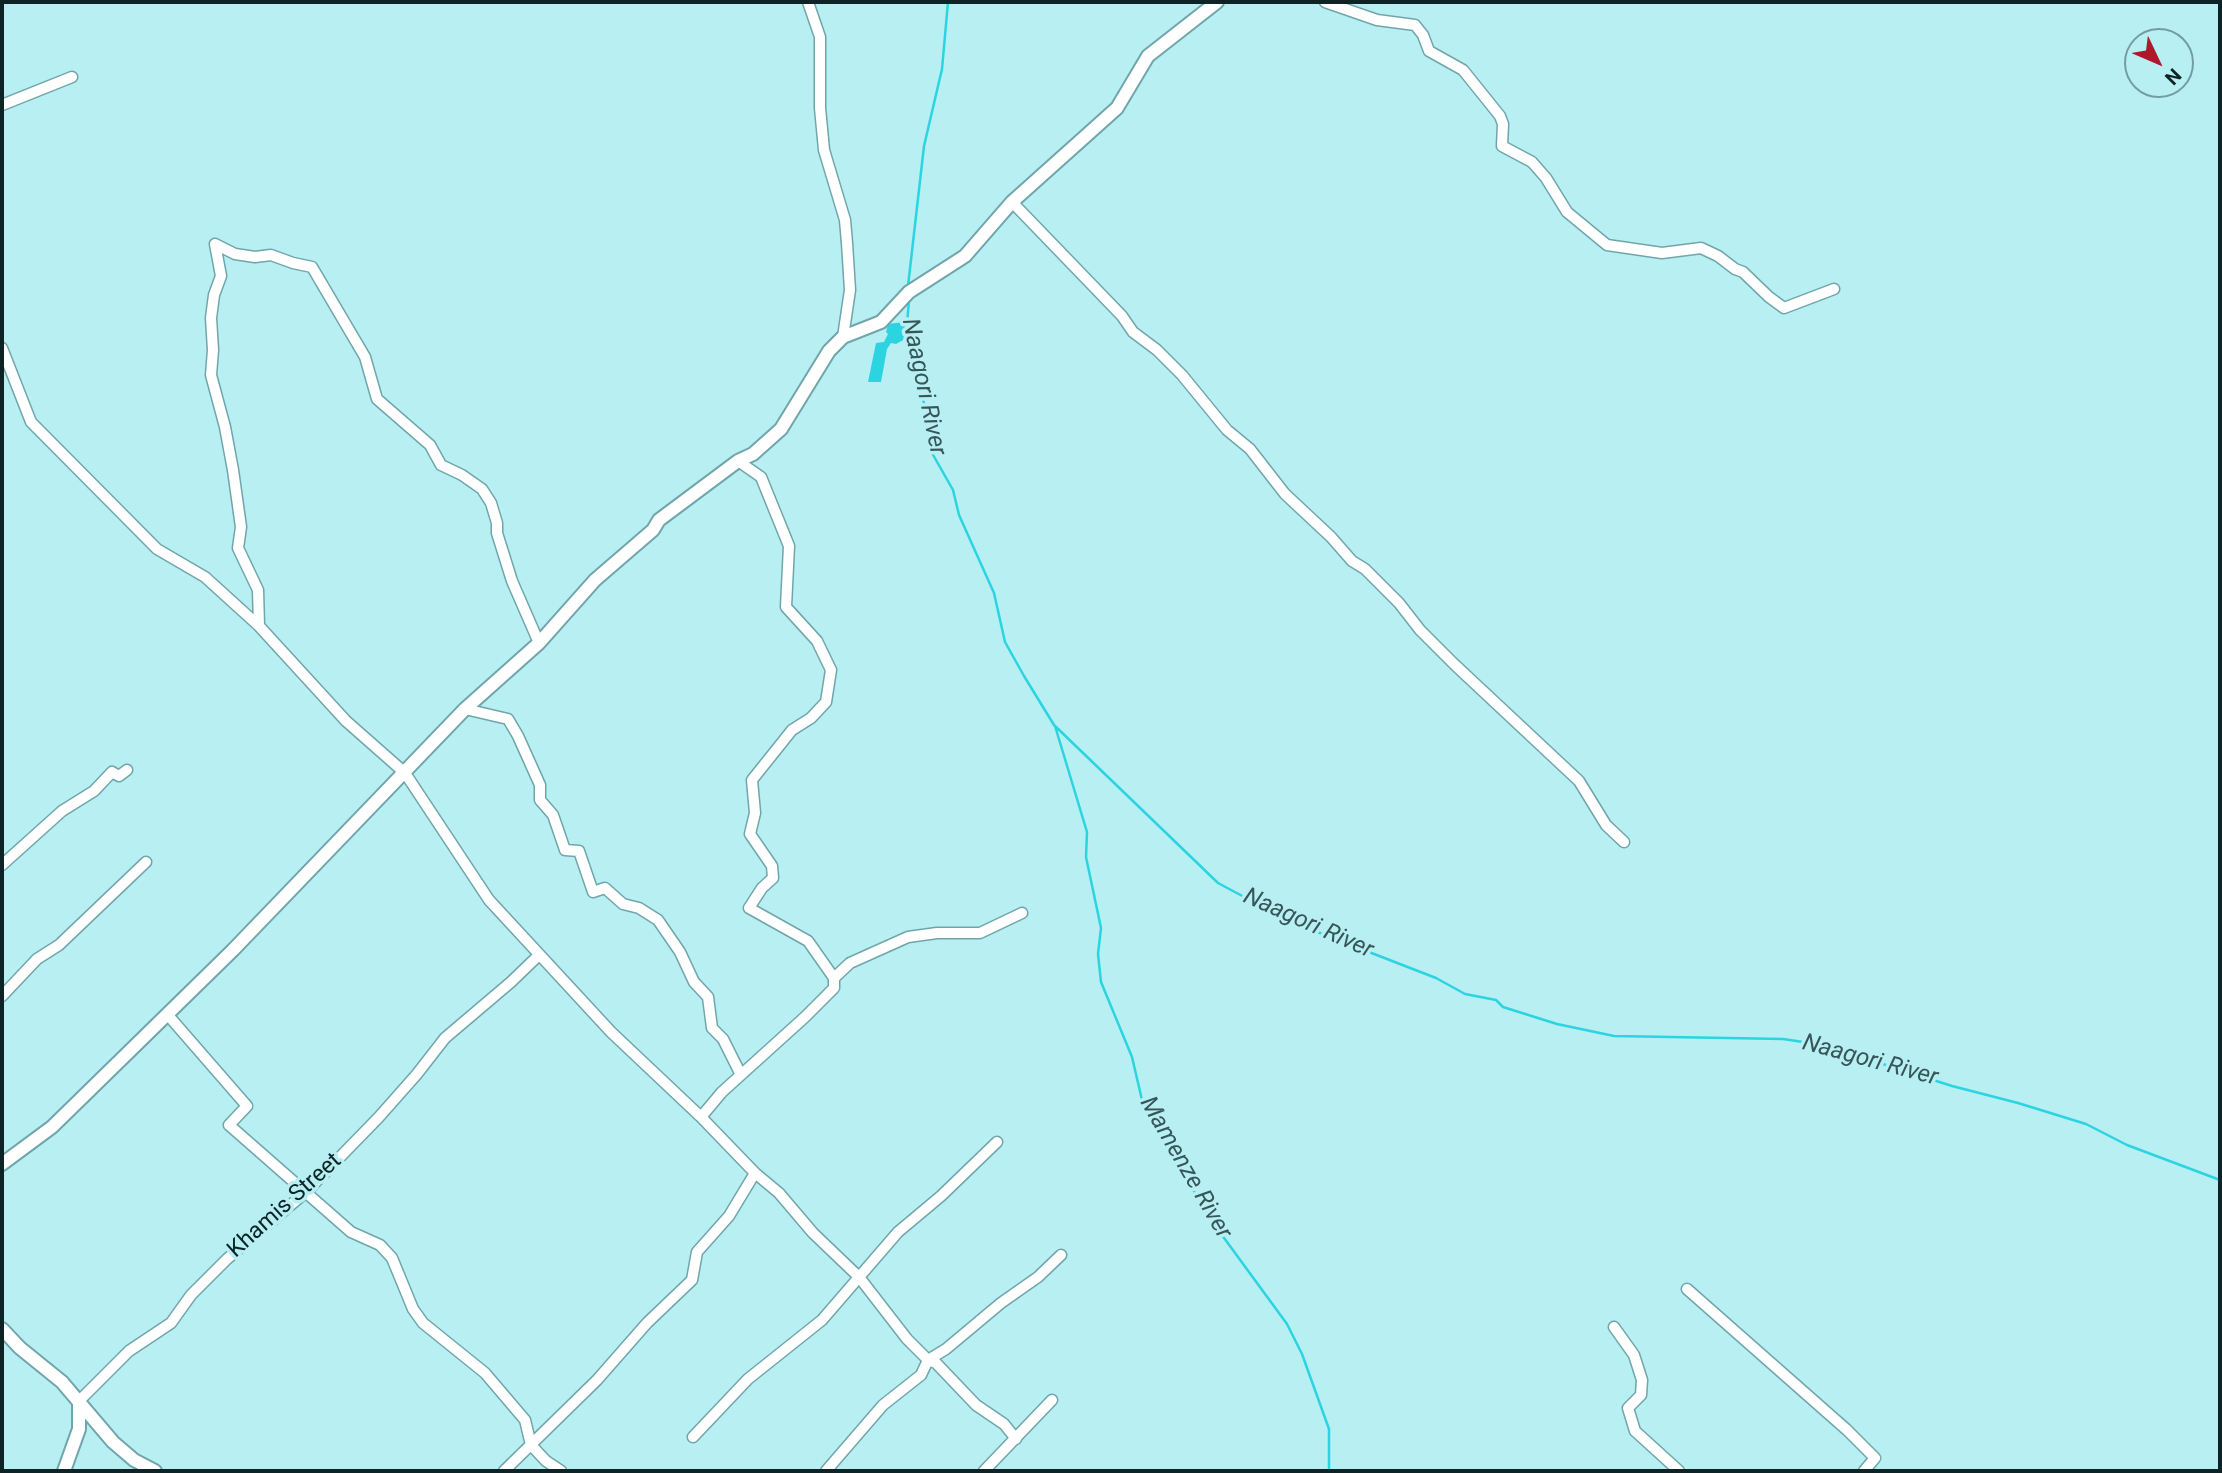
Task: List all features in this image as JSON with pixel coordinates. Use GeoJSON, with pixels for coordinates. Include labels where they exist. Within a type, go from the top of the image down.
{"type":"FeatureCollection","features":[{"type":"Feature","properties":{"kind":"street"},"geometry":{"type":"LineString","coordinates":[[808,2],[820,37],[820,108],[824,150],[845,220],[850,290],[843,337]]}},
{"type":"Feature","properties":{"kind":"street"},"geometry":{"type":"LineString","coordinates":[[2,1164],[52,1127],[167,1014],[465,709],[539,643],[595,580],[653,530],[659,520],[738,461],[753,454],[781,429],[829,351],[843,337],[881,322],[909,292],[965,256],[1012,202],[1117,108],[1148,56],[1217,2]]}},
{"type":"Feature","properties":{"kind":"street"},"geometry":{"type":"LineString","coordinates":[[1325,2],[1377,20],[1415,25],[1423,35],[1429,51],[1463,70],[1500,116],[1503,124],[1502,146],[1532,162],[1546,178],[1567,212],[1607,245],[1662,253],[1701,248],[1718,256],[1735,270],[1743,272],[1769,297],[1784,307],[1834,289]]}},
{"type":"Feature","properties":{"kind":"street"},"geometry":{"type":"LineString","coordinates":[[2,105],[72,77]]}},
{"type":"Feature","properties":{"kind":"street"},"geometry":{"type":"LineString","coordinates":[[1012,202],[1122,316],[1133,332],[1157,350],[1182,375],[1227,430],[1250,449],[1285,494],[1331,537],[1352,561],[1399,603],[1420,630],[1454,664],[1579,781],[1606,825],[1624,842]]}},
{"type":"Feature","properties":{"kind":"street"},"geometry":{"type":"LineString","coordinates":[[259,626],[257,590],[238,548],[241,527],[233,470],[211,375],[211,318],[214,295],[221,276],[215,244],[235,254],[255,257],[271,255],[312,267],[365,357],[377,399],[430,445],[441,465],[482,489],[491,503],[512,581],[539,643]]}},
{"type":"Feature","properties":{"kind":"street"},"geometry":{"type":"LineString","coordinates":[[2,348],[31,422],[157,549],[205,577],[259,626],[346,722],[405,773],[489,900],[538,955],[611,1032],[701,1117],[755,1173],[779,1193],[813,1233],[859,1277],[907,1339],[928,1360],[936,1363],[976,1405],[1004,1424],[1016,1439]]}},
{"type":"Feature","properties":{"kind":"street"},"geometry":{"type":"LineString","coordinates":[[701,1117],[722,1092],[834,988],[834,978],[808,942],[749,908],[762,888],[773,878],[772,866],[750,834],[755,813],[752,780],[792,730],[811,718],[826,702],[831,670],[817,642],[786,607],[789,546],[761,477],[738,461]]}},
{"type":"Feature","properties":{"kind":"street"},"geometry":{"type":"LineString","coordinates":[[465,709],[508,719],[529,759],[540,785],[540,800],[553,815],[565,850],[579,851],[593,892],[604,888],[623,904],[639,908],[657,920],[680,952],[694,982],[708,997],[712,1028],[723,1039],[741,1074]]}},
{"type":"Feature","properties":{"kind":"street"},"geometry":{"type":"LineString","coordinates":[[2,865],[62,811],[94,790],[112,772],[119,776],[127,770]]}},
{"type":"Feature","properties":{"kind":"street"},"geometry":{"type":"LineString","coordinates":[[2,996],[37,959],[59,945],[146,862]]}},
{"type":"Feature","properties":{"kind":"street"},"geometry":{"type":"LineString","coordinates":[[834,978],[850,963],[908,937],[937,933],[980,933],[1022,913]]}},
{"type":"Feature","properties":{"kind":"street","name":"Khamis Street"},"geometry":{"type":"LineString","coordinates":[[79,1401],[129,1351],[171,1323],[191,1295],[227,1259],[306,1192],[379,1117],[445,1038],[511,982],[538,955]]}},
{"type":"Feature","properties":{"kind":"street"},"geometry":{"type":"LineString","coordinates":[[167,1014],[247,1106],[229,1125],[351,1232],[380,1245],[386,1251],[392,1258],[413,1309],[423,1323],[485,1373],[525,1420],[531,1445],[561,1471]]}},
{"type":"Feature","properties":{"kind":"street"},"geometry":{"type":"LineString","coordinates":[[693,1437],[748,1379],[822,1320],[898,1232],[941,1196],[997,1142]]}},
{"type":"Feature","properties":{"kind":"street"},"geometry":{"type":"LineString","coordinates":[[504,1471],[597,1380],[647,1323],[692,1280],[697,1252],[729,1216],[755,1173]]}},
{"type":"Feature","properties":{"kind":"street"},"geometry":{"type":"LineString","coordinates":[[826,1471],[883,1405],[921,1375],[928,1360],[1038,1278],[1062,1255]]}},
{"type":"Feature","properties":{"kind":"street"},"geometry":{"type":"LineString","coordinates":[[1687,1289],[1847,1430],[1875,1458],[1864,1471]]}},
{"type":"Feature","properties":{"kind":"street"},"geometry":{"type":"LineString","coordinates":[[1614,1327],[1634,1355],[1642,1380],[1641,1395],[1629,1408],[1634,1431],[1679,1471]]}},
{"type":"Feature","properties":{"kind":"street"},"geometry":{"type":"LineString","coordinates":[[2,1329],[20,1348],[62,1382],[113,1442],[134,1460],[155,1471]]}},
{"type":"Feature","properties":{"kind":"street"},"geometry":{"type":"LineString","coordinates":[[984,1471],[1052,1400]]}},
{"type":"Feature","properties":{"kind":"street"},"geometry":{"type":"LineString","coordinates":[[64,1471],[79,1429],[79,1401]]}},
{"type":"Feature","properties":{"kind":"water"},"geometry":{"type":"Polygon","coordinates":[[[914,317],[921,320],[905,339],[896,344],[891,343],[887,349],[881,382],[868,382],[876,343],[884,342],[888,334],[888,324],[904,322],[914,317]]]}},
{"type":"Feature","properties":{"kind":"waterway","name":"Naagori River"},"geometry":{"type":"LineString","coordinates":[[908,286],[924,146],[942,69],[948,2]]}},
{"type":"Feature","properties":{"kind":"waterway","name":"Naagori River"},"geometry":{"type":"LineString","coordinates":[[907,324],[909,300]]}},
{"type":"Feature","properties":{"kind":"waterway","name":"Naagori River"},"geometry":{"type":"LineString","coordinates":[[909,334],[933,445],[932,453],[953,490],[959,515],[994,593],[1005,642],[1024,676],[1054,725],[1218,883],[1289,921],[1436,978],[1465,994],[1496,1000],[1503,1007],[1557,1024],[1614,1036],[1783,1039],[1823,1045],[1952,1086],[2086,1124],[2127,1145],[2220,1180]]}},
{"type":"Feature","properties":{"kind":"waterway","name":"Mamenze River"},"geometry":{"type":"LineString","coordinates":[[1055,726],[1087,832],[1086,857],[1101,928],[1098,954],[1101,982],[1132,1057],[1142,1100],[1208,1216],[1287,1324],[1302,1354],[1329,1429],[1329,1471]]}}]}
